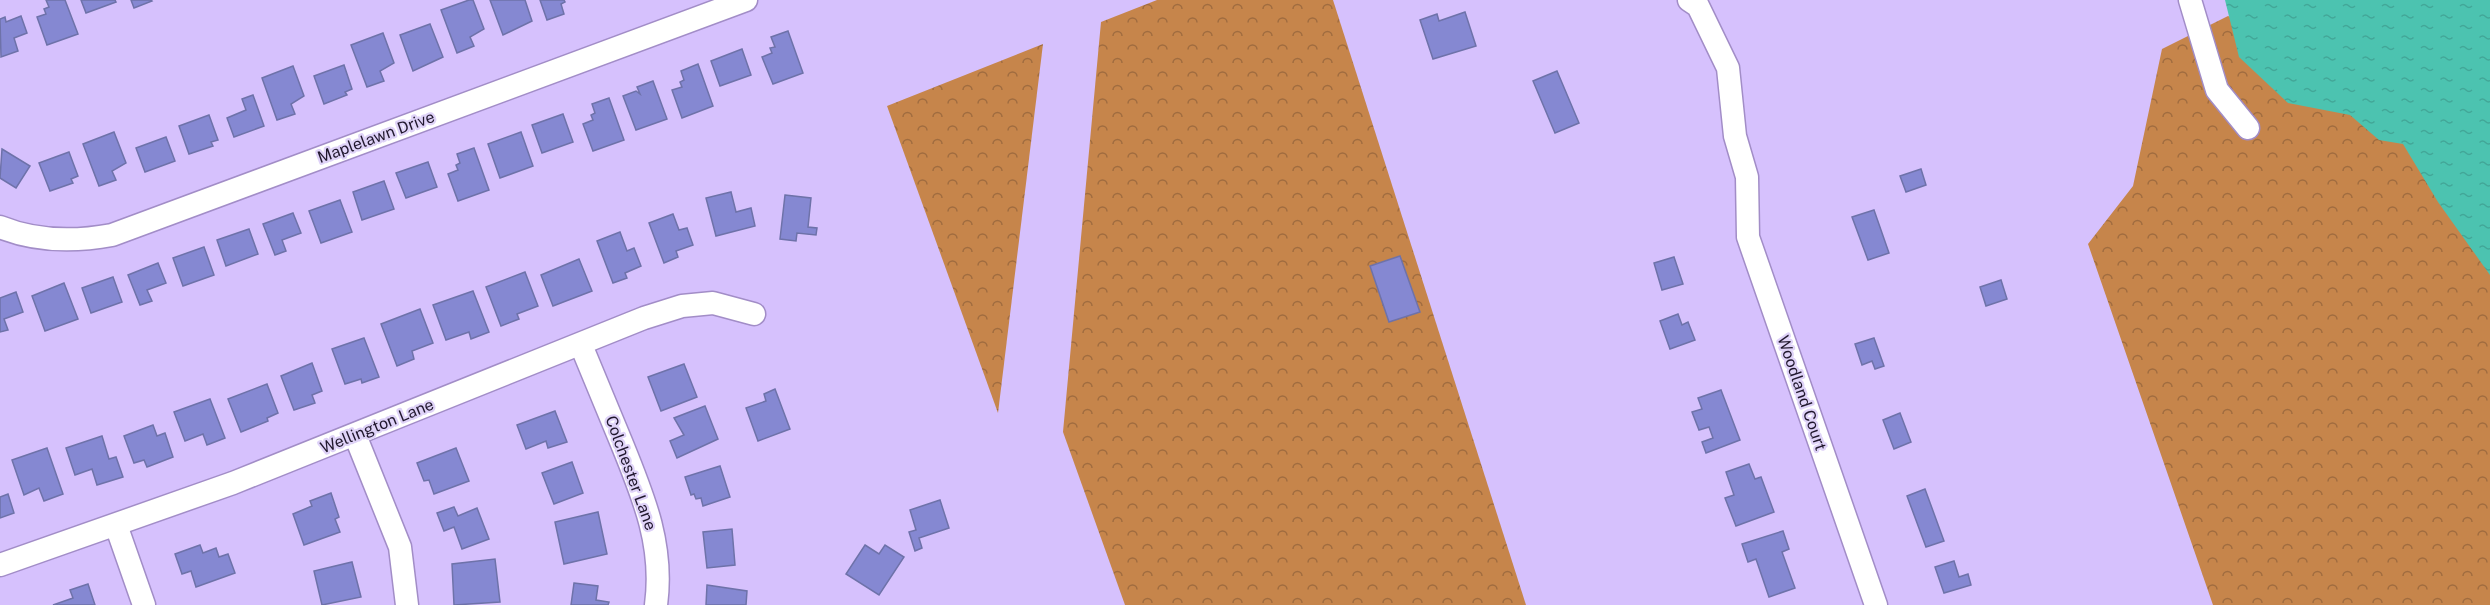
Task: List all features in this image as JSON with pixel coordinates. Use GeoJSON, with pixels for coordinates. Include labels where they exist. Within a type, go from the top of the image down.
{"type":"FeatureCollection","features":[{"type":"Feature","properties":{"kind":"street","name":"Maplelawn Drive"},"geometry":{"type":"LineString","coordinates":[[0,227],[15,233],[51,239],[80,240],[112,234],[746,0]]}},
{"type":"Feature","properties":{"kind":"street","name":"Woodland Court"},"geometry":{"type":"LineString","coordinates":[[1689,0],[1698,6],[1728,68],[1735,136],[1747,177],[1748,237],[1876,605]]}},
{"type":"Feature","properties":{"kind":"street"},"geometry":{"type":"LineString","coordinates":[[2190,0],[2217,90],[2248,128]]}},
{"type":"Feature","properties":{"kind":"street","name":"Wellington Lane"},"geometry":{"type":"LineString","coordinates":[[0,565],[233,483],[644,318],[682,306],[713,303],[754,314]]}},
{"type":"Feature","properties":{"kind":"street","name":"Colchester Lane"},"geometry":{"type":"LineString","coordinates":[[581,345],[646,505],[658,556],[659,582],[656,605]]}},
{"type":"Feature","properties":{"kind":"street"},"geometry":{"type":"LineString","coordinates":[[355,435],[399,547],[407,586],[407,605]]}},
{"type":"Feature","properties":{"kind":"street"},"geometry":{"type":"LineString","coordinates":[[116,525],[144,605]]}},
{"type":"Feature","properties":{"kind":"green space"},"geometry":{"type":"Polygon","coordinates":[[[1157,0],[1333,0],[1526,605],[1125,605],[1063,432],[1101,22],[1157,0]]]}},
{"type":"Feature","properties":{"kind":"green space"},"geometry":{"type":"Polygon","coordinates":[[[2228,16],[2384,83],[2490,220],[2490,605],[2213,605],[2088,244],[2133,186],[2162,49],[2228,16]]]}},
{"type":"Feature","properties":{"kind":"green space"},"geometry":{"type":"Polygon","coordinates":[[[1043,44],[998,413],[887,106],[1043,44]]]}},
{"type":"Feature","properties":{"kind":"water"},"geometry":{"type":"Polygon","coordinates":[[[2225,0],[2490,0],[2490,275],[2438,202],[2403,144],[2379,140],[2350,115],[2288,103],[2239,57],[2225,0]]]}},
{"type":"Feature","properties":{"kind":"building"},"geometry":{"type":"Polygon","coordinates":[[[46,0],[65,0],[78,34],[47,45],[37,17],[46,14],[44,9],[49,7],[46,0]]]}},
{"type":"Feature","properties":{"kind":"building"},"geometry":{"type":"Polygon","coordinates":[[[81,0],[115,0],[116,2],[86,13],[81,0]]]}},
{"type":"Feature","properties":{"kind":"building"},"geometry":{"type":"Polygon","coordinates":[[[131,0],[151,0],[152,1],[134,8],[131,0]]]}},
{"type":"Feature","properties":{"kind":"building"},"geometry":{"type":"Polygon","coordinates":[[[473,0],[484,29],[470,37],[474,46],[457,53],[441,10],[473,0]]]}},
{"type":"Feature","properties":{"kind":"building"},"geometry":{"type":"Polygon","coordinates":[[[490,0],[525,0],[532,21],[503,35],[490,0]]]}},
{"type":"Feature","properties":{"kind":"building"},"geometry":{"type":"Polygon","coordinates":[[[540,0],[564,0],[565,2],[561,4],[564,14],[547,20],[540,0]]]}},
{"type":"Feature","properties":{"kind":"building"},"geometry":{"type":"Polygon","coordinates":[[[1465,12],[1476,46],[1433,59],[1420,20],[1437,14],[1439,21],[1465,12]]]}},
{"type":"Feature","properties":{"kind":"building"},"geometry":{"type":"Polygon","coordinates":[[[21,16],[27,33],[14,38],[18,51],[1,57],[0,19],[5,17],[6,22],[21,16]]]}},
{"type":"Feature","properties":{"kind":"building"},"geometry":{"type":"Polygon","coordinates":[[[430,24],[443,57],[413,71],[400,35],[430,24]]]}},
{"type":"Feature","properties":{"kind":"building"},"geometry":{"type":"Polygon","coordinates":[[[788,31],[803,73],[773,84],[762,57],[772,53],[770,48],[775,47],[771,37],[788,31]]]}},
{"type":"Feature","properties":{"kind":"building"},"geometry":{"type":"Polygon","coordinates":[[[383,33],[394,63],[380,71],[384,81],[367,87],[351,45],[383,33]]]}},
{"type":"Feature","properties":{"kind":"building"},"geometry":{"type":"Polygon","coordinates":[[[742,49],[751,75],[720,86],[711,61],[742,49]]]}},
{"type":"Feature","properties":{"kind":"building"},"geometry":{"type":"Polygon","coordinates":[[[698,64],[713,106],[682,118],[672,90],[682,87],[680,82],[684,80],[681,71],[698,64]]]}},
{"type":"Feature","properties":{"kind":"building"},"geometry":{"type":"Polygon","coordinates":[[[344,65],[352,89],[345,92],[347,95],[324,104],[314,76],[344,65]]]}},
{"type":"Feature","properties":{"kind":"building"},"geometry":{"type":"Polygon","coordinates":[[[293,66],[304,96],[291,104],[295,114],[277,120],[262,78],[293,66]]]}},
{"type":"Feature","properties":{"kind":"building"},"geometry":{"type":"Polygon","coordinates":[[[1557,71],[1579,123],[1555,133],[1533,81],[1557,71]]]}},
{"type":"Feature","properties":{"kind":"building"},"geometry":{"type":"Polygon","coordinates":[[[653,81],[667,119],[636,130],[623,96],[636,91],[640,94],[637,87],[653,81]]]}},
{"type":"Feature","properties":{"kind":"building"},"geometry":{"type":"Polygon","coordinates":[[[253,95],[264,126],[234,137],[227,118],[246,110],[242,99],[253,95]]]}},
{"type":"Feature","properties":{"kind":"building"},"geometry":{"type":"Polygon","coordinates":[[[609,98],[624,140],[593,151],[583,124],[593,120],[591,115],[595,113],[592,104],[609,98]]]}},
{"type":"Feature","properties":{"kind":"building"},"geometry":{"type":"Polygon","coordinates":[[[563,114],[573,142],[542,153],[532,125],[563,114]]]}},
{"type":"Feature","properties":{"kind":"building"},"geometry":{"type":"Polygon","coordinates":[[[209,115],[218,140],[211,142],[213,146],[189,154],[179,126],[209,115]]]}},
{"type":"Feature","properties":{"kind":"building"},"geometry":{"type":"Polygon","coordinates":[[[114,132],[126,163],[112,171],[116,180],[99,186],[83,144],[114,132]]]}},
{"type":"Feature","properties":{"kind":"building"},"geometry":{"type":"Polygon","coordinates":[[[521,132],[533,166],[500,178],[488,144],[521,132]]]}},
{"type":"Feature","properties":{"kind":"building"},"geometry":{"type":"Polygon","coordinates":[[[166,137],[175,161],[145,172],[136,148],[166,137]]]}},
{"type":"Feature","properties":{"kind":"building"},"geometry":{"type":"Polygon","coordinates":[[[474,148],[489,190],[458,201],[448,174],[458,170],[456,165],[460,163],[457,154],[474,148]]]}},
{"type":"Feature","properties":{"kind":"building"},"geometry":{"type":"Polygon","coordinates":[[[2,149],[30,166],[16,188],[0,178],[2,149]]]}},
{"type":"Feature","properties":{"kind":"building"},"geometry":{"type":"Polygon","coordinates":[[[69,152],[78,176],[71,179],[73,183],[50,191],[39,163],[69,152]]]}},
{"type":"Feature","properties":{"kind":"building"},"geometry":{"type":"Polygon","coordinates":[[[428,162],[437,187],[406,198],[396,173],[428,162]]]}},
{"type":"Feature","properties":{"kind":"building"},"geometry":{"type":"Polygon","coordinates":[[[1921,169],[1926,185],[1906,192],[1900,176],[1921,169]]]}},
{"type":"Feature","properties":{"kind":"building"},"geometry":{"type":"Polygon","coordinates":[[[384,181],[394,209],[362,220],[353,192],[384,181]]]}},
{"type":"Feature","properties":{"kind":"building"},"geometry":{"type":"Polygon","coordinates":[[[731,192],[736,212],[751,208],[755,226],[716,236],[706,198],[731,192]]]}},
{"type":"Feature","properties":{"kind":"building"},"geometry":{"type":"Polygon","coordinates":[[[785,195],[811,198],[808,227],[817,228],[816,235],[797,233],[796,241],[780,239],[785,195]]]}},
{"type":"Feature","properties":{"kind":"building"},"geometry":{"type":"Polygon","coordinates":[[[340,200],[352,232],[321,243],[309,211],[340,200]]]}},
{"type":"Feature","properties":{"kind":"building"},"geometry":{"type":"Polygon","coordinates":[[[1874,210],[1889,253],[1868,260],[1852,217],[1874,210]]]}},
{"type":"Feature","properties":{"kind":"building"},"geometry":{"type":"Polygon","coordinates":[[[293,213],[301,233],[282,240],[286,251],[275,255],[263,224],[293,213]]]}},
{"type":"Feature","properties":{"kind":"building"},"geometry":{"type":"Polygon","coordinates":[[[673,214],[679,230],[687,228],[693,245],[676,251],[678,257],[664,263],[649,223],[673,214]]]}},
{"type":"Feature","properties":{"kind":"building"},"geometry":{"type":"Polygon","coordinates":[[[249,229],[258,254],[226,266],[217,240],[249,229]]]}},
{"type":"Feature","properties":{"kind":"building"},"geometry":{"type":"Polygon","coordinates":[[[620,232],[627,251],[634,248],[641,266],[625,273],[627,278],[613,283],[597,241],[620,232]]]}},
{"type":"Feature","properties":{"kind":"building"},"geometry":{"type":"Polygon","coordinates":[[[204,247],[214,275],[183,286],[173,258],[204,247]]]}},
{"type":"Feature","properties":{"kind":"building"},"geometry":{"type":"Polygon","coordinates":[[[1400,256],[1420,312],[1389,322],[1370,266],[1400,256]]]}},
{"type":"Feature","properties":{"kind":"building"},"geometry":{"type":"Polygon","coordinates":[[[1674,257],[1683,284],[1662,290],[1654,263],[1674,257]]]}},
{"type":"Feature","properties":{"kind":"building"},"geometry":{"type":"Polygon","coordinates":[[[579,259],[592,291],[553,306],[541,275],[579,259]]]}},
{"type":"Feature","properties":{"kind":"building"},"geometry":{"type":"Polygon","coordinates":[[[158,263],[166,283],[147,290],[152,301],[140,305],[128,275],[158,263]]]}},
{"type":"Feature","properties":{"kind":"building"},"geometry":{"type":"Polygon","coordinates":[[[525,272],[538,306],[517,314],[519,319],[501,326],[486,287],[525,272]]]}},
{"type":"Feature","properties":{"kind":"building"},"geometry":{"type":"Polygon","coordinates":[[[113,277],[122,302],[91,313],[82,288],[113,277]]]}},
{"type":"Feature","properties":{"kind":"building"},"geometry":{"type":"Polygon","coordinates":[[[2001,280],[2007,299],[1986,306],[1980,287],[2001,280]]]}},
{"type":"Feature","properties":{"kind":"building"},"geometry":{"type":"Polygon","coordinates":[[[64,283],[78,319],[45,331],[32,296],[64,283]]]}},
{"type":"Feature","properties":{"kind":"building"},"geometry":{"type":"Polygon","coordinates":[[[473,291],[489,332],[471,339],[469,332],[446,340],[433,305],[473,291]]]}},
{"type":"Feature","properties":{"kind":"building"},"geometry":{"type":"Polygon","coordinates":[[[16,292],[23,312],[4,319],[8,330],[0,332],[0,298],[16,292]]]}},
{"type":"Feature","properties":{"kind":"building"},"geometry":{"type":"Polygon","coordinates":[[[420,309],[433,343],[412,351],[414,359],[397,366],[381,324],[420,309]]]}},
{"type":"Feature","properties":{"kind":"building"},"geometry":{"type":"Polygon","coordinates":[[[1678,314],[1682,325],[1688,322],[1695,340],[1670,349],[1660,321],[1678,314]]]}},
{"type":"Feature","properties":{"kind":"building"},"geometry":{"type":"Polygon","coordinates":[[[364,338],[379,377],[362,383],[361,379],[345,384],[332,349],[364,338]]]}},
{"type":"Feature","properties":{"kind":"building"},"geometry":{"type":"Polygon","coordinates":[[[1874,338],[1884,366],[1875,369],[1872,361],[1862,365],[1855,344],[1874,338]]]}},
{"type":"Feature","properties":{"kind":"building"},"geometry":{"type":"Polygon","coordinates":[[[312,363],[322,391],[312,395],[315,403],[294,410],[281,376],[312,363]]]}},
{"type":"Feature","properties":{"kind":"building"},"geometry":{"type":"Polygon","coordinates":[[[684,364],[697,397],[661,411],[648,377],[684,364]]]}},
{"type":"Feature","properties":{"kind":"building"},"geometry":{"type":"Polygon","coordinates":[[[267,384],[278,413],[267,418],[268,421],[241,432],[228,399],[267,384]]]}},
{"type":"Feature","properties":{"kind":"building"},"geometry":{"type":"Polygon","coordinates":[[[775,389],[790,429],[758,441],[746,408],[766,401],[764,394],[775,389]]]}},
{"type":"Feature","properties":{"kind":"building"},"geometry":{"type":"Polygon","coordinates":[[[1721,390],[1740,440],[1706,453],[1702,442],[1713,438],[1709,427],[1699,430],[1692,412],[1702,409],[1698,398],[1721,390]]]}},
{"type":"Feature","properties":{"kind":"building"},"geometry":{"type":"Polygon","coordinates":[[[210,399],[225,438],[207,445],[203,434],[185,441],[174,412],[210,399]]]}},
{"type":"Feature","properties":{"kind":"building"},"geometry":{"type":"Polygon","coordinates":[[[705,406],[718,439],[677,458],[670,441],[684,435],[674,418],[705,406]]]}},
{"type":"Feature","properties":{"kind":"building"},"geometry":{"type":"Polygon","coordinates":[[[555,411],[567,442],[548,448],[546,441],[526,449],[517,425],[555,411]]]}},
{"type":"Feature","properties":{"kind":"building"},"geometry":{"type":"Polygon","coordinates":[[[1900,413],[1911,442],[1894,449],[1883,420],[1900,413]]]}},
{"type":"Feature","properties":{"kind":"building"},"geometry":{"type":"Polygon","coordinates":[[[153,425],[157,436],[165,433],[173,457],[147,467],[144,460],[134,463],[124,436],[153,425]]]}},
{"type":"Feature","properties":{"kind":"building"},"geometry":{"type":"Polygon","coordinates":[[[102,436],[109,459],[116,457],[123,477],[97,485],[92,469],[75,475],[66,448],[102,436]]]}},
{"type":"Feature","properties":{"kind":"building"},"geometry":{"type":"Polygon","coordinates":[[[47,448],[63,494],[44,501],[39,488],[24,495],[12,460],[47,448]]]}},
{"type":"Feature","properties":{"kind":"building"},"geometry":{"type":"Polygon","coordinates":[[[456,448],[469,481],[434,494],[429,480],[424,481],[417,463],[456,448]]]}},
{"type":"Feature","properties":{"kind":"building"},"geometry":{"type":"Polygon","coordinates":[[[572,462],[583,493],[554,504],[542,473],[572,462]]]}},
{"type":"Feature","properties":{"kind":"building"},"geometry":{"type":"Polygon","coordinates":[[[1749,464],[1755,479],[1761,477],[1774,512],[1736,526],[1725,498],[1734,495],[1726,472],[1749,464]]]}},
{"type":"Feature","properties":{"kind":"building"},"geometry":{"type":"Polygon","coordinates":[[[720,466],[730,497],[703,506],[701,498],[696,499],[694,494],[691,495],[685,477],[720,466]]]}},
{"type":"Feature","properties":{"kind":"building"},"geometry":{"type":"Polygon","coordinates":[[[1925,489],[1944,541],[1926,547],[1907,496],[1925,489]]]}},
{"type":"Feature","properties":{"kind":"building"},"geometry":{"type":"Polygon","coordinates":[[[331,493],[339,517],[335,519],[340,532],[304,545],[293,514],[312,506],[310,501],[331,493]]]}},
{"type":"Feature","properties":{"kind":"building"},"geometry":{"type":"Polygon","coordinates":[[[8,494],[14,513],[0,518],[0,497],[8,494]]]}},
{"type":"Feature","properties":{"kind":"building"},"geometry":{"type":"Polygon","coordinates":[[[940,500],[949,528],[919,538],[922,548],[915,551],[909,532],[916,530],[910,510],[940,500]]]}},
{"type":"Feature","properties":{"kind":"building"},"geometry":{"type":"Polygon","coordinates":[[[454,507],[458,516],[477,508],[489,539],[462,549],[454,527],[444,531],[437,513],[454,507]]]}},
{"type":"Feature","properties":{"kind":"building"},"geometry":{"type":"Polygon","coordinates":[[[598,512],[607,554],[564,564],[555,522],[598,512]]]}},
{"type":"Feature","properties":{"kind":"building"},"geometry":{"type":"Polygon","coordinates":[[[732,529],[735,565],[707,568],[703,532],[732,529]]]}},
{"type":"Feature","properties":{"kind":"building"},"geometry":{"type":"Polygon","coordinates":[[[1783,531],[1789,549],[1782,552],[1795,588],[1769,597],[1756,559],[1748,562],[1742,544],[1783,531]]]}},
{"type":"Feature","properties":{"kind":"building"},"geometry":{"type":"Polygon","coordinates":[[[200,545],[203,553],[216,548],[219,557],[228,554],[235,573],[196,587],[191,571],[182,574],[175,554],[200,545]]]}},
{"type":"Feature","properties":{"kind":"building"},"geometry":{"type":"Polygon","coordinates":[[[865,545],[879,554],[885,545],[904,557],[879,595],[846,574],[865,545]]]}},
{"type":"Feature","properties":{"kind":"building"},"geometry":{"type":"Polygon","coordinates":[[[495,559],[500,602],[454,605],[452,564],[495,559]]]}},
{"type":"Feature","properties":{"kind":"building"},"geometry":{"type":"Polygon","coordinates":[[[1954,561],[1959,577],[1968,574],[1971,585],[1944,593],[1935,567],[1954,561]]]}},
{"type":"Feature","properties":{"kind":"building"},"geometry":{"type":"Polygon","coordinates":[[[352,562],[361,597],[322,605],[314,571],[352,562]]]}},
{"type":"Feature","properties":{"kind":"building"},"geometry":{"type":"Polygon","coordinates":[[[574,583],[598,586],[596,600],[609,602],[608,605],[571,605],[574,583]]]}},
{"type":"Feature","properties":{"kind":"building"},"geometry":{"type":"Polygon","coordinates":[[[88,584],[95,605],[53,605],[73,598],[70,590],[88,584]]]}},
{"type":"Feature","properties":{"kind":"building"},"geometry":{"type":"Polygon","coordinates":[[[707,585],[747,591],[746,605],[706,605],[707,585]]]}}]}
